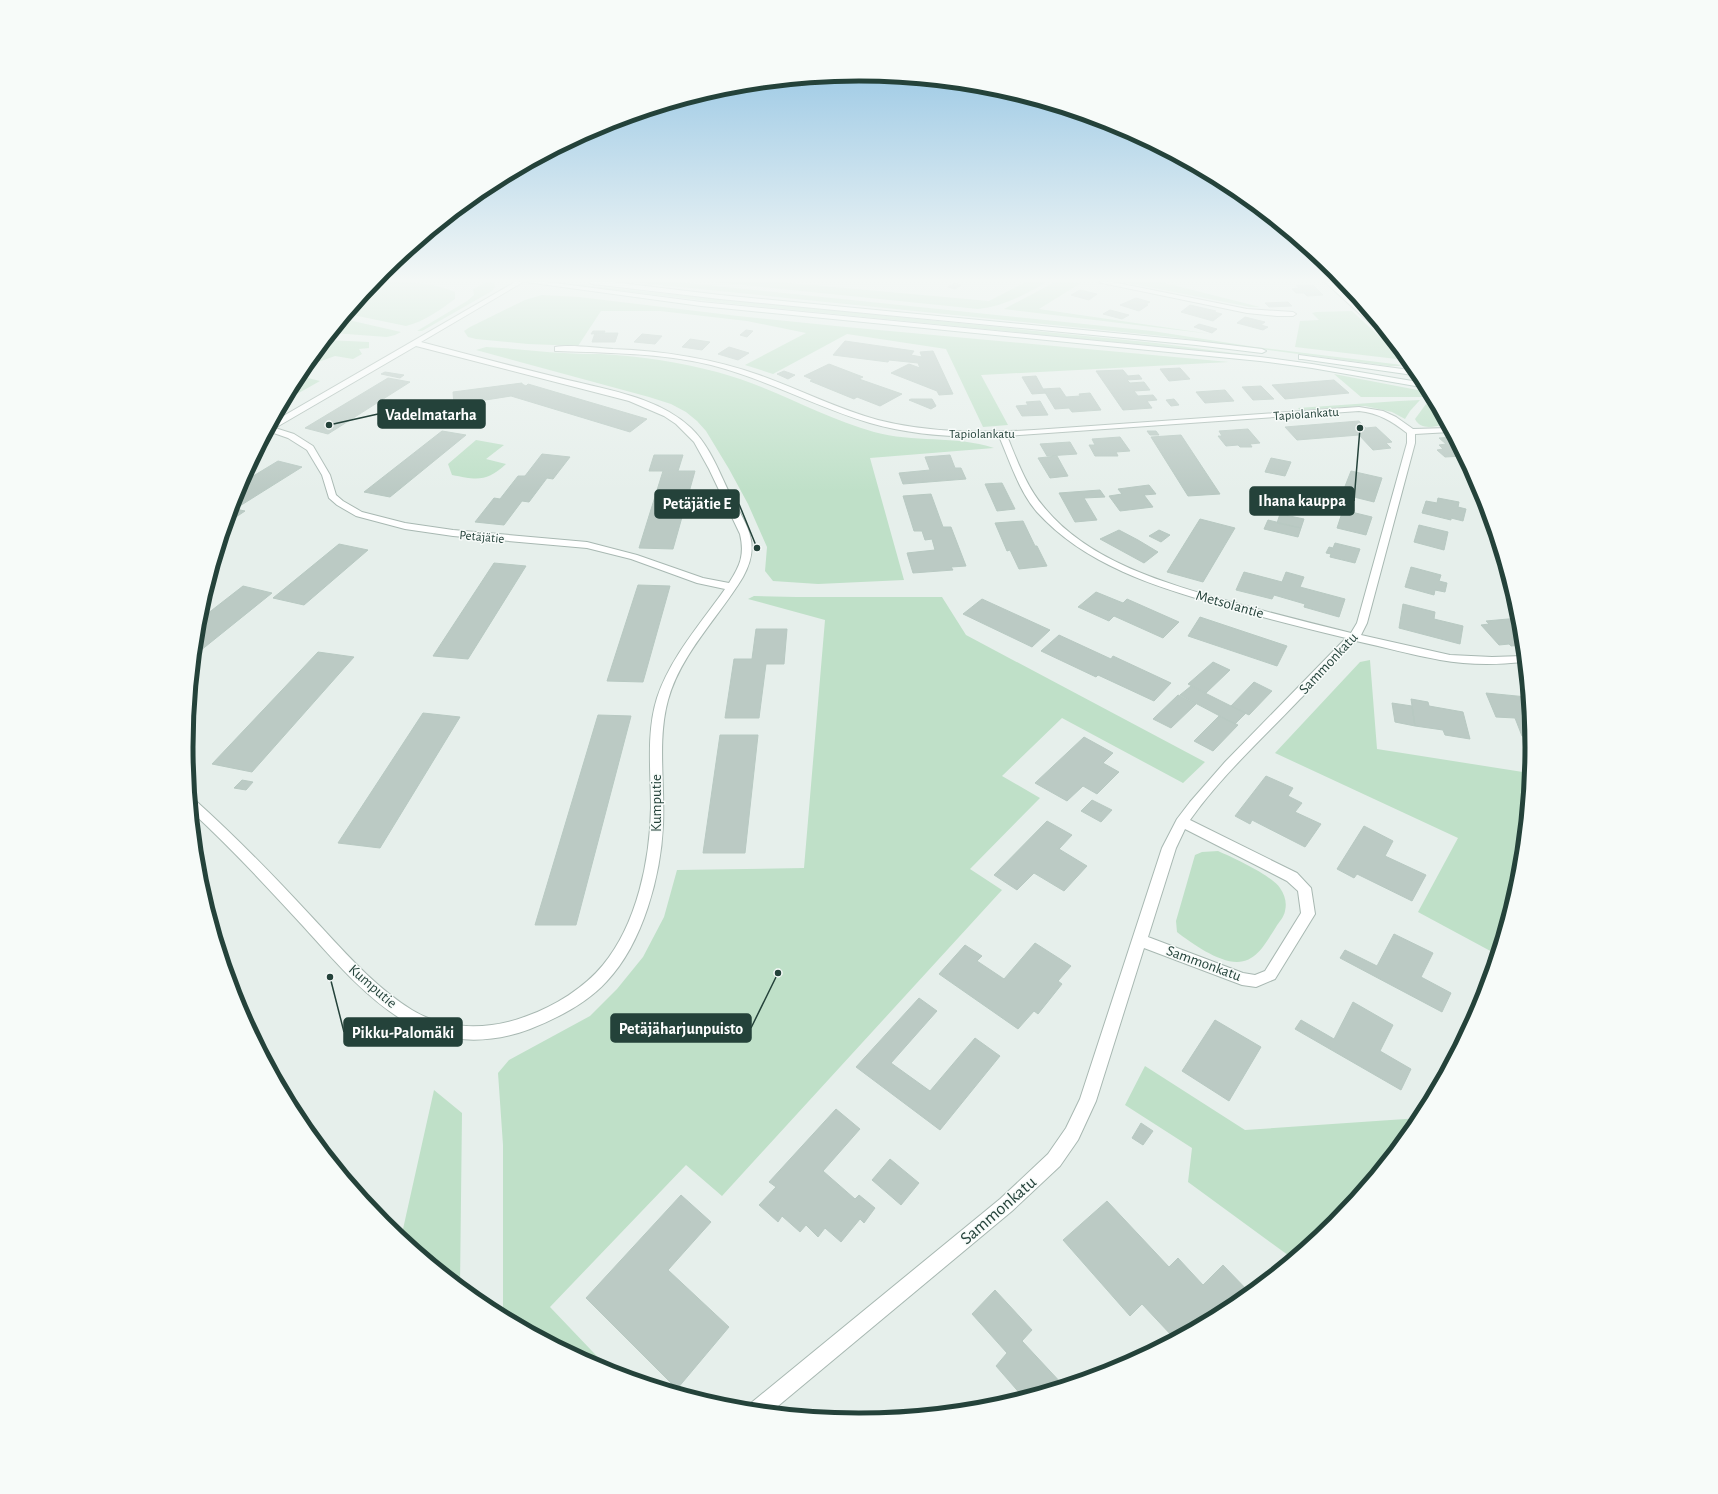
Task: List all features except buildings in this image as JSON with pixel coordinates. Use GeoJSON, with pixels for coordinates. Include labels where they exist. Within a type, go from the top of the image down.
{"type":"FeatureCollection","features":[{"type":"Feature","properties":{"kind":"street"},"geometry":{"type":"LineString","coordinates":[[277,424],[400,352]]}},
{"type":"Feature","properties":{"kind":"street","name":"Kumputie"},"geometry":{"type":"LineString","coordinates":[[196,808],[261,872],[347,964],[392,1005],[421,1022],[448,1031],[472,1034],[510,1030],[545,1016],[572,1001],[593,984],[613,963],[629,936],[654,858],[659,714],[672,676],[687,651],[732,587],[746,558],[748,547],[745,534],[705,450],[696,436],[685,426],[658,409],[632,399],[449,352]]}},
{"type":"Feature","properties":{"kind":"street","name":"Tapiolankatu"},"geometry":{"type":"LineString","coordinates":[[608,352],[650,354],[697,360],[730,368],[758,377],[859,417],[880,423],[922,431],[1002,434],[1367,409],[1394,418],[1411,432]]}},
{"type":"Feature","properties":{"kind":"street"},"geometry":{"type":"LineString","coordinates":[[1179,352],[1272,361],[1418,385]]}},
{"type":"Feature","properties":{"kind":"street"},"geometry":{"type":"LineString","coordinates":[[1262,352],[1279,354]]}},
{"type":"Feature","properties":{"kind":"street"},"geometry":{"type":"LineString","coordinates":[[1294,356],[1410,373]]}},
{"type":"Feature","properties":{"kind":"street","name":"Petäjätie"},"geometry":{"type":"LineString","coordinates":[[274,429],[291,436],[310,448],[326,475],[332,496],[340,503],[359,514],[405,526],[453,533],[587,545],[634,557],[701,581],[732,587]]}},
{"type":"Feature","properties":{"kind":"street"},"geometry":{"type":"LineString","coordinates":[[1411,432],[1445,430]]}},
{"type":"Feature","properties":{"kind":"street","name":"Sammonkatu"},"geometry":{"type":"LineString","coordinates":[[763,1406],[1006,1205],[1054,1160],[1072,1134],[1088,1102],[1169,848],[1182,822],[1194,804],[1229,765],[1300,693],[1341,648],[1354,637],[1362,623],[1411,443],[1411,432]]}},
{"type":"Feature","properties":{"kind":"street","name":"Metsolantie"},"geometry":{"type":"LineString","coordinates":[[1002,434],[1028,491],[1041,510],[1066,534],[1103,558],[1146,578],[1187,592],[1354,637],[1440,657],[1494,662],[1519,659]]}},
{"type":"Feature","properties":{"kind":"street","name":"Sammonkatu"},"geometry":{"type":"LineString","coordinates":[[1140,940],[1242,979],[1256,981],[1270,975],[1308,914],[1304,888],[1292,877],[1182,822]]}},
{"type":"Feature","properties":{"kind":"green space"},"geometry":{"type":"Polygon","coordinates":[[[324,352],[361,352],[362,354],[353,359],[335,356],[316,362],[324,352]]]}},
{"type":"Feature","properties":{"kind":"green space"},"geometry":{"type":"Polygon","coordinates":[[[482,352],[551,352],[601,354],[630,356],[688,365],[717,372],[757,385],[834,418],[874,432],[904,437],[979,444],[994,448],[870,458],[904,580],[818,584],[773,581],[765,571],[767,547],[748,504],[706,431],[686,412],[671,404],[482,352]]]}},
{"type":"Feature","properties":{"kind":"green space"},"geometry":{"type":"Polygon","coordinates":[[[770,352],[814,352],[773,374],[745,365],[770,352]]]}},
{"type":"Feature","properties":{"kind":"green space"},"geometry":{"type":"Polygon","coordinates":[[[947,352],[1117,352],[1229,362],[981,375],[1008,425],[983,427],[947,352]]]}},
{"type":"Feature","properties":{"kind":"green space"},"geometry":{"type":"Polygon","coordinates":[[[1211,352],[1223,352],[1264,357],[1211,352]]]}},
{"type":"Feature","properties":{"kind":"green space"},"geometry":{"type":"Polygon","coordinates":[[[1282,352],[1294,352],[1402,365],[1389,366],[1282,352]]]}},
{"type":"Feature","properties":{"kind":"green space"},"geometry":{"type":"Polygon","coordinates":[[[1335,352],[1394,352],[1400,359],[1335,352]]]}},
{"type":"Feature","properties":{"kind":"green space"},"geometry":{"type":"Polygon","coordinates":[[[1334,374],[1422,391],[1425,397],[1361,397],[1334,374]]]}},
{"type":"Feature","properties":{"kind":"green space"},"geometry":{"type":"Polygon","coordinates":[[[305,377],[320,381],[293,396],[305,377]]]}},
{"type":"Feature","properties":{"kind":"green space"},"geometry":{"type":"Polygon","coordinates":[[[1420,400],[1405,419],[1392,412],[1365,406],[1300,410],[1298,408],[1399,401],[1420,400]]]}},
{"type":"Feature","properties":{"kind":"green space"},"geometry":{"type":"Polygon","coordinates":[[[1426,404],[1431,405],[1442,425],[1428,427],[1421,425],[1415,419],[1426,404]]]}},
{"type":"Feature","properties":{"kind":"green space"},"geometry":{"type":"Polygon","coordinates":[[[476,440],[504,445],[486,459],[506,464],[487,477],[468,478],[452,475],[448,464],[476,440]]]}},
{"type":"Feature","properties":{"kind":"green space"},"geometry":{"type":"Polygon","coordinates":[[[754,596],[942,597],[966,635],[1205,762],[1183,783],[1062,718],[1002,776],[1040,798],[970,869],[1002,890],[722,1196],[686,1165],[550,1307],[601,1361],[564,1344],[503,1310],[503,1145],[498,1073],[509,1060],[590,1016],[617,989],[643,957],[664,917],[677,870],[804,868],[825,620],[748,599],[754,596]]]}},
{"type":"Feature","properties":{"kind":"green space"},"geometry":{"type":"Polygon","coordinates":[[[1370,660],[1377,749],[1524,772],[1524,791],[1519,834],[1512,877],[1493,952],[1418,912],[1458,838],[1275,753],[1360,662],[1370,660]]]}},
{"type":"Feature","properties":{"kind":"green space"},"geometry":{"type":"Polygon","coordinates":[[[1218,851],[1252,867],[1269,878],[1280,888],[1285,899],[1286,908],[1284,915],[1260,950],[1250,959],[1244,961],[1237,962],[1222,959],[1197,946],[1177,932],[1176,921],[1195,855],[1202,852],[1218,851]]]}},
{"type":"Feature","properties":{"kind":"green space"},"geometry":{"type":"Polygon","coordinates":[[[1145,1066],[1245,1130],[1412,1119],[1360,1186],[1330,1218],[1289,1255],[1188,1182],[1192,1148],[1125,1105],[1145,1066]]]}},
{"type":"Feature","properties":{"kind":"green space"},"geometry":{"type":"Polygon","coordinates":[[[434,1090],[462,1113],[460,1280],[420,1248],[402,1232],[434,1090]]]}},
{"type":"Feature","properties":{"kind":"place","name":"Vadelmatarha"},"geometry":{"type":"Point","coordinates":[329,425]}},
{"type":"Feature","properties":{"kind":"place","name":"Ihana kauppa"},"geometry":{"type":"Point","coordinates":[1360,428]}},
{"type":"Feature","properties":{"kind":"place","name":"Petäjätie E"},"geometry":{"type":"Point","coordinates":[757,548]}},
{"type":"Feature","properties":{"kind":"place","name":"Petäjäharjunpuisto"},"geometry":{"type":"Point","coordinates":[778,973]}},
{"type":"Feature","properties":{"kind":"place","name":"Pikku-Palomäki"},"geometry":{"type":"Point","coordinates":[330,977]}}]}
